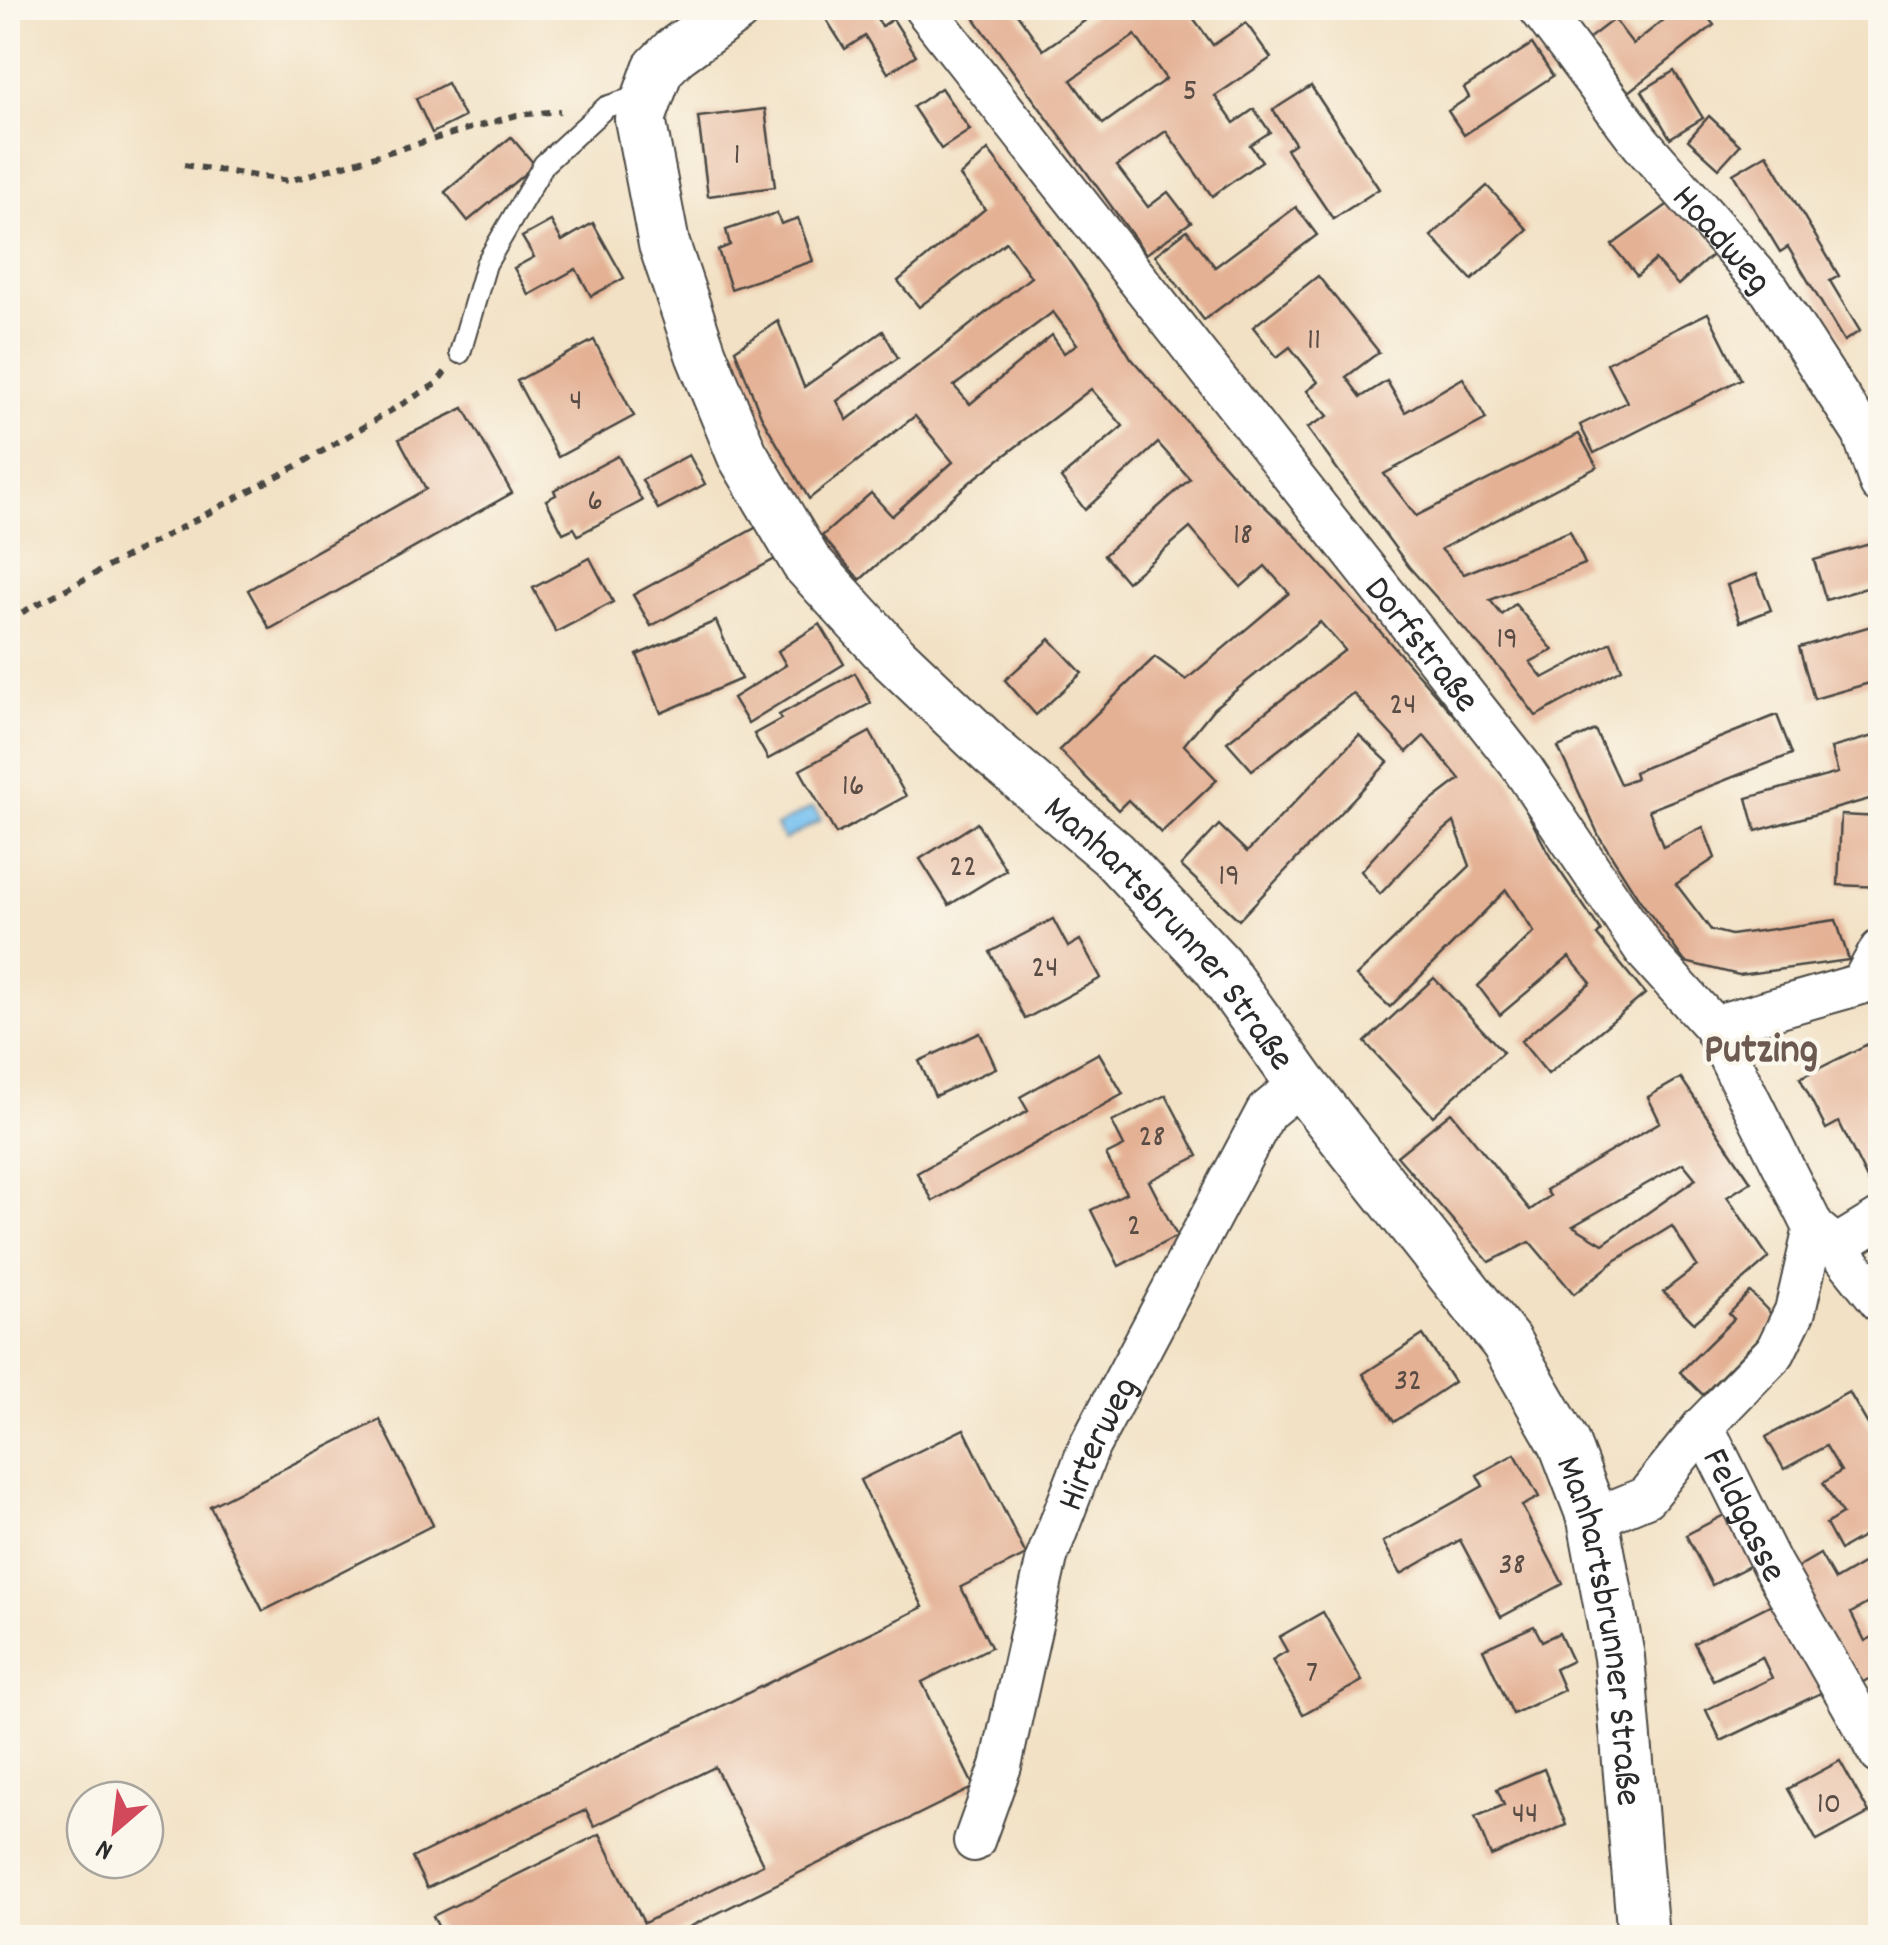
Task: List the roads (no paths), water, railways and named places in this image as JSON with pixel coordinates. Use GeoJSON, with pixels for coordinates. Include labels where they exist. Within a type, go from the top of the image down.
{"type":"FeatureCollection","features":[{"type":"Feature","properties":{"kind":"street"},"geometry":{"type":"LineString","coordinates":[[627,100],[702,31],[736,8]]}},
{"type":"Feature","properties":{"kind":"street","name":"Dorfstraße"},"geometry":{"type":"LineString","coordinates":[[924,8],[1521,766],[1646,952],[1713,1026],[1825,1237],[1880,1301]]}},
{"type":"Feature","properties":{"kind":"street","name":"Hoadweg"},"geometry":{"type":"LineString","coordinates":[[1539,8],[1641,143],[1770,290],[1863,434],[1880,484]]}},
{"type":"Feature","properties":{"kind":"street","name":"Manhartsbrunner Straße"},"geometry":{"type":"LineString","coordinates":[[627,100],[640,118],[664,244],[700,354],[742,454],[806,562],[892,656],[956,717],[1114,854],[1217,965],[1302,1083],[1506,1342],[1564,1443],[1593,1520],[1619,1657],[1643,1938]]}},
{"type":"Feature","properties":{"kind":"street"},"geometry":{"type":"LineString","coordinates":[[1713,1026],[1874,970]]}},
{"type":"Feature","properties":{"kind":"street","name":"Hirterweg"},"geometry":{"type":"LineString","coordinates":[[974,1842],[1001,1766],[1046,1556],[1090,1447],[1266,1112],[1302,1083]]}},
{"type":"Feature","properties":{"kind":"street"},"geometry":{"type":"LineString","coordinates":[[1825,1237],[1880,1218]]}},
{"type":"Feature","properties":{"kind":"street","name":"Feldgasse"},"geometry":{"type":"LineString","coordinates":[[1825,1237],[1775,1352],[1703,1426],[1772,1565],[1880,1754]]}},
{"type":"Feature","properties":{"kind":"street"},"geometry":{"type":"LineString","coordinates":[[1593,1520],[1646,1497],[1703,1426]]}},
{"type":"Feature","properties":{"kind":"lane"},"geometry":{"type":"LineString","coordinates":[[460,353],[486,264],[544,164],[627,100]]}},
{"type":"Feature","properties":{"kind":"water"},"geometry":{"type":"Polygon","coordinates":[[[813,807],[821,820],[784,840],[776,826],[813,807]]]}},
{"type":"Feature","properties":{"kind":"district","name":"Putzing"},"geometry":{"type":"Point","coordinates":[1761,1046]}}]}
